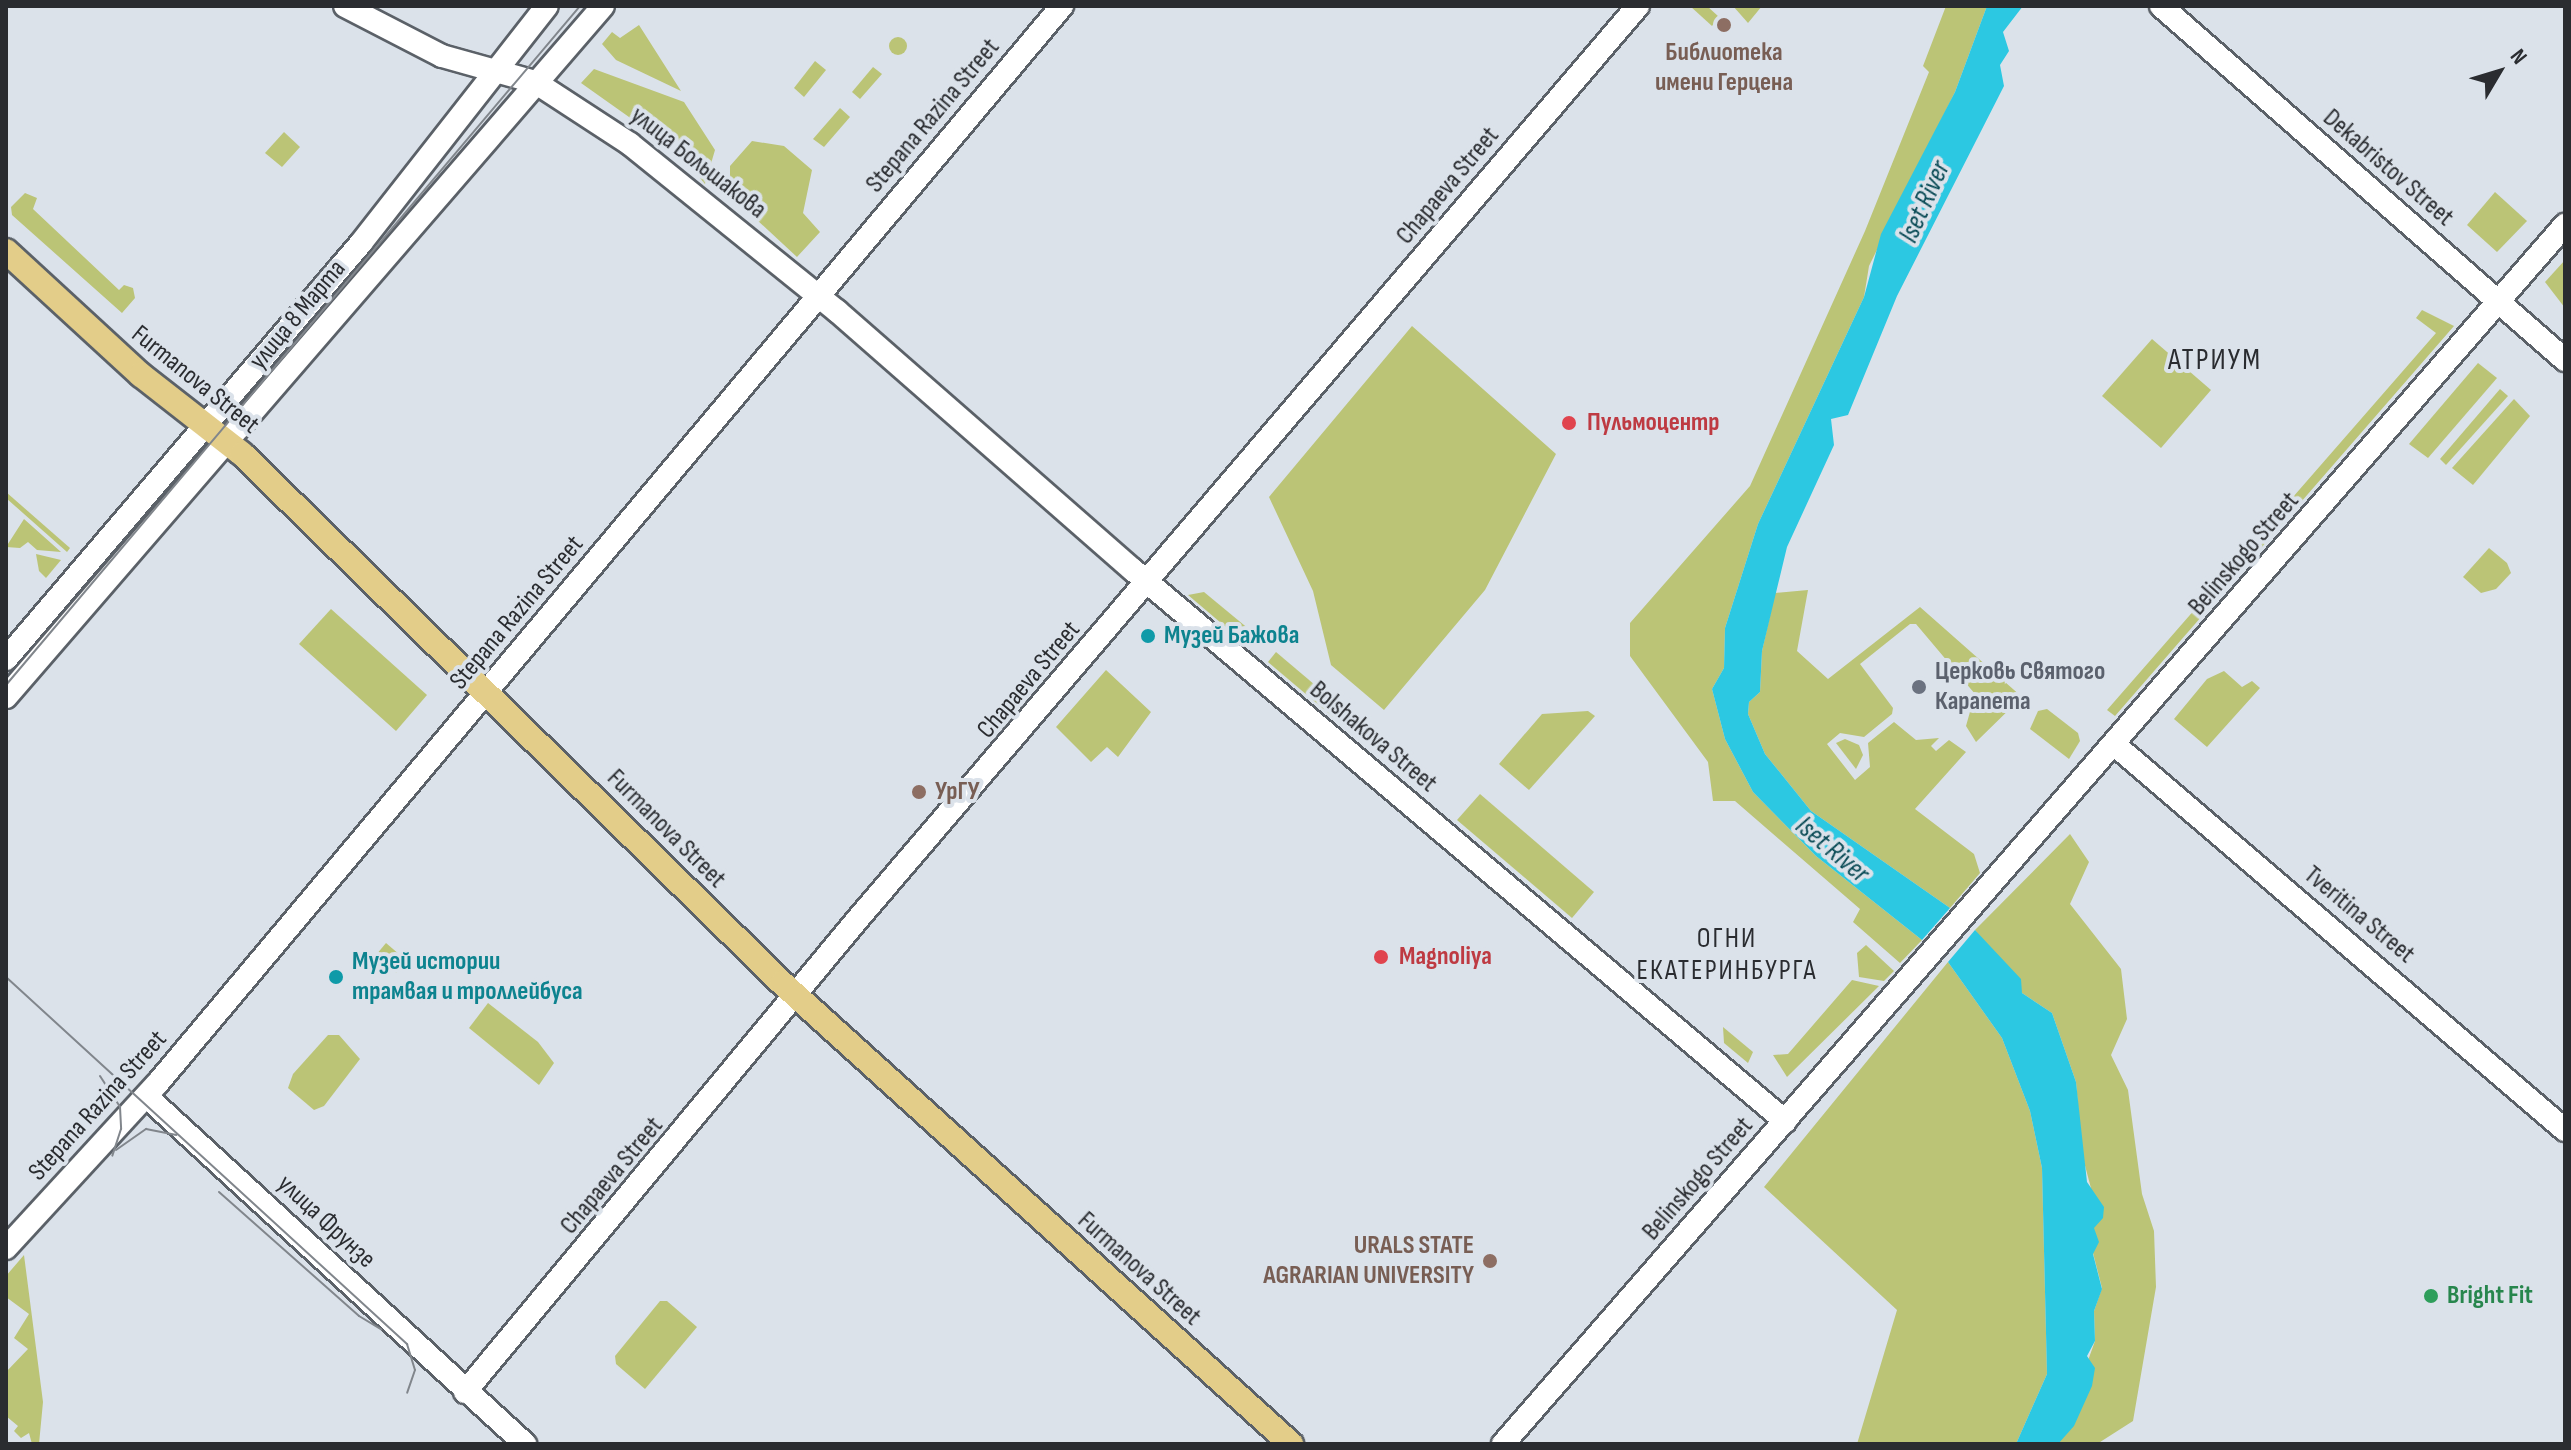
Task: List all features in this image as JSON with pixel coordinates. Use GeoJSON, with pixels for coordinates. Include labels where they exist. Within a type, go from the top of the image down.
{"type":"FeatureCollection","features":[{"type":"Feature","properties":{"kind":"main road"},"geometry":{"type":"LineString","coordinates":[[345,6],[442,56],[498,69],[535,82]]}},
{"type":"Feature","properties":{"kind":"main road","name":"улица 8 Марта"},"geometry":{"type":"LineString","coordinates":[[6,659],[204,427],[547,6]]}},
{"type":"Feature","properties":{"kind":"main road","name":"улица 8 Марта"},"geometry":{"type":"LineString","coordinates":[[6,697],[603,6]]}},
{"type":"Feature","properties":{"kind":"main road","name":"Stepana Razina Street"},"geometry":{"type":"LineString","coordinates":[[6,1248],[146,1096],[1062,6]]}},
{"type":"Feature","properties":{"kind":"main road","name":"Chapaeva Street"},"geometry":{"type":"LineString","coordinates":[[465,1392],[795,995],[1638,6]]}},
{"type":"Feature","properties":{"kind":"main road","name":"Dekabristov Street"},"geometry":{"type":"LineString","coordinates":[[2173,10],[2565,360]]}},
{"type":"Feature","properties":{"kind":"main road","name":"улица Большакова"},"geometry":{"type":"LineString","coordinates":[[535,82],[630,144],[820,296]]}},
{"type":"Feature","properties":{"kind":"main road","name":"Belinskogo Street"},"geometry":{"type":"LineString","coordinates":[[1503,1444],[2500,304],[2565,225]]}},
{"type":"Feature","properties":{"kind":"main road","name":"Furmanova Street"},"geometry":{"type":"LineString","coordinates":[[6,251],[204,427],[227,443],[795,995],[1291,1444]]}},
{"type":"Feature","properties":{"kind":"main road","name":"Bolshakova Street"},"geometry":{"type":"LineString","coordinates":[[820,296],[1148,583],[1785,1121]]}},
{"type":"Feature","properties":{"kind":"main road","name":"Tveritina Street"},"geometry":{"type":"LineString","coordinates":[[2115,745],[2565,1130]]}},
{"type":"Feature","properties":{"kind":"main road","name":"улица Фрунзе"},"geometry":{"type":"LineString","coordinates":[[146,1096],[525,1444]]}},
{"type":"Feature","properties":{"kind":"green space"},"geometry":{"type":"Polygon","coordinates":[[[1690,6],[1707,6],[1719,17],[1712,26],[1690,6]]]}},
{"type":"Feature","properties":{"kind":"green space"},"geometry":{"type":"Polygon","coordinates":[[[1733,6],[1762,6],[1748,23],[1733,6]]]}},
{"type":"Feature","properties":{"kind":"green space"},"geometry":{"type":"Polygon","coordinates":[[[1946,6],[1987,6],[1955,92],[1869,266],[1864,297],[1758,524],[1725,628],[1724,668],[1712,689],[1725,739],[1753,792],[1816,856],[1922,940],[1900,963],[1853,922],[1860,909],[1735,801],[1713,801],[1708,762],[1630,656],[1630,623],[1750,486],[1865,231],[1929,72],[1923,66],[1946,6]]]}},
{"type":"Feature","properties":{"kind":"green space"},"geometry":{"type":"Polygon","coordinates":[[[639,25],[681,91],[616,60],[602,44],[612,32],[620,38],[639,25]]]}},
{"type":"Feature","properties":{"kind":"green space"},"geometry":{"type":"Polygon","coordinates":[[[898,37],[907,46],[898,55],[889,46],[898,37]]]}},
{"type":"Feature","properties":{"kind":"green space"},"geometry":{"type":"Polygon","coordinates":[[[815,61],[826,70],[804,97],[794,88],[815,61]]]}},
{"type":"Feature","properties":{"kind":"green space"},"geometry":{"type":"Polygon","coordinates":[[[873,67],[882,74],[860,99],[852,92],[873,67]]]}},
{"type":"Feature","properties":{"kind":"green space"},"geometry":{"type":"Polygon","coordinates":[[[594,69],[684,102],[715,150],[705,184],[677,151],[581,83],[594,69]]]}},
{"type":"Feature","properties":{"kind":"green space"},"geometry":{"type":"Polygon","coordinates":[[[840,108],[850,117],[824,147],[813,139],[840,108]]]}},
{"type":"Feature","properties":{"kind":"green space"},"geometry":{"type":"Polygon","coordinates":[[[284,132],[300,147],[282,167],[265,153],[284,132]]]}},
{"type":"Feature","properties":{"kind":"green space"},"geometry":{"type":"Polygon","coordinates":[[[752,141],[784,146],[812,170],[803,213],[820,232],[797,257],[730,195],[730,166],[752,141]]]}},
{"type":"Feature","properties":{"kind":"green space"},"geometry":{"type":"Polygon","coordinates":[[[2495,192],[2527,221],[2497,252],[2467,225],[2495,192]]]}},
{"type":"Feature","properties":{"kind":"green space"},"geometry":{"type":"Polygon","coordinates":[[[25,193],[37,198],[33,209],[119,290],[124,285],[133,288],[135,298],[122,313],[12,215],[11,207],[25,193]]]}},
{"type":"Feature","properties":{"kind":"green space"},"geometry":{"type":"Polygon","coordinates":[[[2565,260],[2565,308],[2545,282],[2565,260]]]}},
{"type":"Feature","properties":{"kind":"green space"},"geometry":{"type":"Polygon","coordinates":[[[2422,310],[2454,326],[2115,716],[2107,710],[2436,333],[2416,318],[2422,310]]]}},
{"type":"Feature","properties":{"kind":"green space"},"geometry":{"type":"Polygon","coordinates":[[[1412,326],[1556,454],[1485,590],[1384,710],[1331,665],[1313,591],[1269,497],[1412,326]]]}},
{"type":"Feature","properties":{"kind":"green space"},"geometry":{"type":"Polygon","coordinates":[[[2152,339],[2211,390],[2161,448],[2102,396],[2152,339]]]}},
{"type":"Feature","properties":{"kind":"green space"},"geometry":{"type":"Polygon","coordinates":[[[2478,363],[2497,378],[2428,458],[2409,444],[2478,363]]]}},
{"type":"Feature","properties":{"kind":"green space"},"geometry":{"type":"Polygon","coordinates":[[[2500,389],[2508,396],[2446,465],[2440,459],[2500,389]]]}},
{"type":"Feature","properties":{"kind":"green space"},"geometry":{"type":"Polygon","coordinates":[[[2514,399],[2530,416],[2473,485],[2452,468],[2514,399]]]}},
{"type":"Feature","properties":{"kind":"green space"},"geometry":{"type":"Polygon","coordinates":[[[6,492],[70,548],[67,552],[6,498],[6,492]]]}},
{"type":"Feature","properties":{"kind":"green space"},"geometry":{"type":"Polygon","coordinates":[[[24,519],[61,552],[37,550],[28,542],[20,548],[6,547],[24,519]]]}},
{"type":"Feature","properties":{"kind":"green space"},"geometry":{"type":"Polygon","coordinates":[[[2489,548],[2507,563],[2511,573],[2496,589],[2481,593],[2463,577],[2489,548]]]}},
{"type":"Feature","properties":{"kind":"green space"},"geometry":{"type":"Polygon","coordinates":[[[36,554],[61,560],[46,578],[39,571],[36,554]]]}},
{"type":"Feature","properties":{"kind":"green space"},"geometry":{"type":"Polygon","coordinates":[[[1808,590],[1797,651],[1828,679],[1920,607],[2022,697],[1976,742],[1966,726],[1975,694],[1916,624],[1910,624],[1860,664],[1893,708],[1892,714],[1864,737],[1840,733],[1827,744],[1855,780],[1870,767],[1868,743],[1894,722],[1916,740],[1939,738],[1931,746],[1936,751],[1949,740],[1966,752],[1915,809],[1974,854],[1980,873],[1950,908],[1811,811],[1765,754],[1748,714],[1749,702],[1760,692],[1762,651],[1775,593],[1808,590]]]}},
{"type":"Feature","properties":{"kind":"green space"},"geometry":{"type":"Polygon","coordinates":[[[1204,592],[1256,635],[1247,645],[1188,595],[1204,592]]]}},
{"type":"Feature","properties":{"kind":"green space"},"geometry":{"type":"Polygon","coordinates":[[[331,609],[427,695],[396,731],[299,644],[331,609]]]}},
{"type":"Feature","properties":{"kind":"green space"},"geometry":{"type":"Polygon","coordinates":[[[1276,652],[1341,707],[1333,717],[1268,662],[1276,652]]]}},
{"type":"Feature","properties":{"kind":"green space"},"geometry":{"type":"Polygon","coordinates":[[[1106,670],[1151,712],[1118,757],[1107,747],[1091,762],[1056,727],[1106,670]]]}},
{"type":"Feature","properties":{"kind":"green space"},"geometry":{"type":"Polygon","coordinates":[[[2224,671],[2242,687],[2252,681],[2260,688],[2207,747],[2174,719],[2207,679],[2224,671]]]}},
{"type":"Feature","properties":{"kind":"green space"},"geometry":{"type":"Polygon","coordinates":[[[2047,709],[2078,733],[2080,741],[2069,759],[2030,729],[2038,711],[2047,709]]]}},
{"type":"Feature","properties":{"kind":"green space"},"geometry":{"type":"Polygon","coordinates":[[[1588,711],[1595,716],[1529,790],[1499,764],[1542,714],[1588,711]]]}},
{"type":"Feature","properties":{"kind":"green space"},"geometry":{"type":"Polygon","coordinates":[[[1845,739],[1859,745],[1863,755],[1856,769],[1836,743],[1845,739]]]}},
{"type":"Feature","properties":{"kind":"green space"},"geometry":{"type":"Polygon","coordinates":[[[1480,794],[1594,892],[1572,918],[1457,820],[1480,794]]]}},
{"type":"Feature","properties":{"kind":"green space"},"geometry":{"type":"Polygon","coordinates":[[[2070,834],[2089,862],[2070,904],[2121,969],[2127,1019],[2111,1055],[2128,1090],[2142,1194],[2154,1231],[2156,1287],[2133,1421],[2097,1444],[2058,1444],[2095,1341],[2094,1311],[2102,1288],[2093,1253],[2093,1196],[2082,1154],[2076,1082],[2052,1013],[2022,993],[1975,930],[2070,834]]]}},
{"type":"Feature","properties":{"kind":"green space"},"geometry":{"type":"Polygon","coordinates":[[[386,943],[407,961],[396,973],[376,955],[386,943]]]}},
{"type":"Feature","properties":{"kind":"green space"},"geometry":{"type":"Polygon","coordinates":[[[1866,945],[1894,971],[1884,981],[1859,977],[1857,953],[1866,945]]]}},
{"type":"Feature","properties":{"kind":"green space"},"geometry":{"type":"Polygon","coordinates":[[[1948,962],[2002,1038],[2030,1111],[2042,1168],[2047,1374],[2016,1444],[1857,1444],[1897,1310],[1764,1187],[1948,962]]]}},
{"type":"Feature","properties":{"kind":"green space"},"geometry":{"type":"Polygon","coordinates":[[[1852,980],[1879,986],[1787,1077],[1773,1055],[1788,1054],[1852,980]]]}},
{"type":"Feature","properties":{"kind":"green space"},"geometry":{"type":"Polygon","coordinates":[[[488,1003],[538,1042],[554,1063],[539,1085],[469,1028],[488,1003]]]}},
{"type":"Feature","properties":{"kind":"green space"},"geometry":{"type":"Polygon","coordinates":[[[1723,1027],[1753,1052],[1748,1063],[1724,1043],[1723,1027]]]}},
{"type":"Feature","properties":{"kind":"green space"},"geometry":{"type":"Polygon","coordinates":[[[328,1035],[339,1035],[360,1059],[324,1106],[314,1110],[288,1088],[293,1074],[328,1035]]]}},
{"type":"Feature","properties":{"kind":"green space"},"geometry":{"type":"Polygon","coordinates":[[[24,1255],[43,1402],[39,1444],[32,1444],[29,1433],[21,1438],[14,1431],[18,1426],[6,1416],[6,1372],[28,1349],[14,1338],[29,1314],[6,1297],[6,1276],[24,1255]]]}},
{"type":"Feature","properties":{"kind":"green space"},"geometry":{"type":"Polygon","coordinates":[[[660,1301],[667,1301],[697,1327],[645,1389],[616,1364],[615,1356],[660,1301]]]}},
{"type":"Feature","properties":{"kind":"water","name":"Iset River"},"geometry":{"type":"Polygon","coordinates":[[[1987,6],[2023,6],[2003,32],[2009,51],[2000,65],[2004,86],[1897,296],[1848,415],[1831,419],[1834,445],[1787,547],[1762,651],[1760,692],[1749,702],[1748,714],[1765,754],[1811,811],[1950,908],[1922,940],[1816,856],[1753,792],[1725,739],[1712,689],[1724,668],[1725,628],[1758,524],[1864,297],[1881,234],[1955,92],[1987,6]]]}},
{"type":"Feature","properties":{"kind":"water"},"geometry":{"type":"Polygon","coordinates":[[[1975,930],[2021,979],[2022,993],[2052,1013],[2076,1082],[2087,1182],[2104,1207],[2103,1218],[2094,1228],[2099,1242],[2093,1254],[2102,1289],[2094,1311],[2095,1341],[2087,1356],[2095,1368],[2092,1386],[2074,1426],[2058,1444],[2016,1444],[2047,1374],[2042,1168],[2030,1111],[2002,1038],[1948,962],[1975,930]]]}},
{"type":"Feature","properties":{"kind":"tram line"},"geometry":{"type":"LineString","coordinates":[[6,685],[580,6]]}},
{"type":"Feature","properties":{"kind":"tram line"},"geometry":{"type":"LineString","coordinates":[[6,977],[407,1344],[415,1370],[407,1393]]}},
{"type":"Feature","properties":{"kind":"tram line"},"geometry":{"type":"LineString","coordinates":[[100,1076],[120,1107],[121,1129],[112,1156]]}},
{"type":"Feature","properties":{"kind":"tram line"},"geometry":{"type":"LineString","coordinates":[[116,1150],[146,1129],[176,1135]]}},
{"type":"Feature","properties":{"kind":"tram line"},"geometry":{"type":"LineString","coordinates":[[219,1192],[359,1316],[381,1329]]}},
{"type":"Feature","properties":{"kind":"place","name":"Библиотека имени Герцена"},"geometry":{"type":"Point","coordinates":[1724,25]}},
{"type":"Feature","properties":{"kind":"place","name":"Пульмоцентр"},"geometry":{"type":"Point","coordinates":[1569,423]}},
{"type":"Feature","properties":{"kind":"place","name":"Музей Бажова"},"geometry":{"type":"Point","coordinates":[1148,636]}},
{"type":"Feature","properties":{"kind":"place","name":"Церковь Святого Карапета"},"geometry":{"type":"Point","coordinates":[1919,687]}},
{"type":"Feature","properties":{"kind":"place","name":"УрГУ"},"geometry":{"type":"Point","coordinates":[919,792]}},
{"type":"Feature","properties":{"kind":"place","name":"Magnoliya"},"geometry":{"type":"Point","coordinates":[1381,957]}},
{"type":"Feature","properties":{"kind":"place","name":"Музей истории трамвая и троллейбуса"},"geometry":{"type":"Point","coordinates":[336,977]}},
{"type":"Feature","properties":{"kind":"place","name":"URALS STATE AGRARIAN UNIVERSITY"},"geometry":{"type":"Point","coordinates":[1490,1261]}},
{"type":"Feature","properties":{"kind":"place","name":"Bright Fit"},"geometry":{"type":"Point","coordinates":[2431,1296]}},
{"type":"Feature","properties":{"kind":"district","name":"АТРИУМ"},"geometry":{"type":"Point","coordinates":[2215,360]}},
{"type":"Feature","properties":{"kind":"district","name":"ОГНИ ЕКАТЕРИНБУРГА"},"geometry":{"type":"Point","coordinates":[1727,955]}}]}
